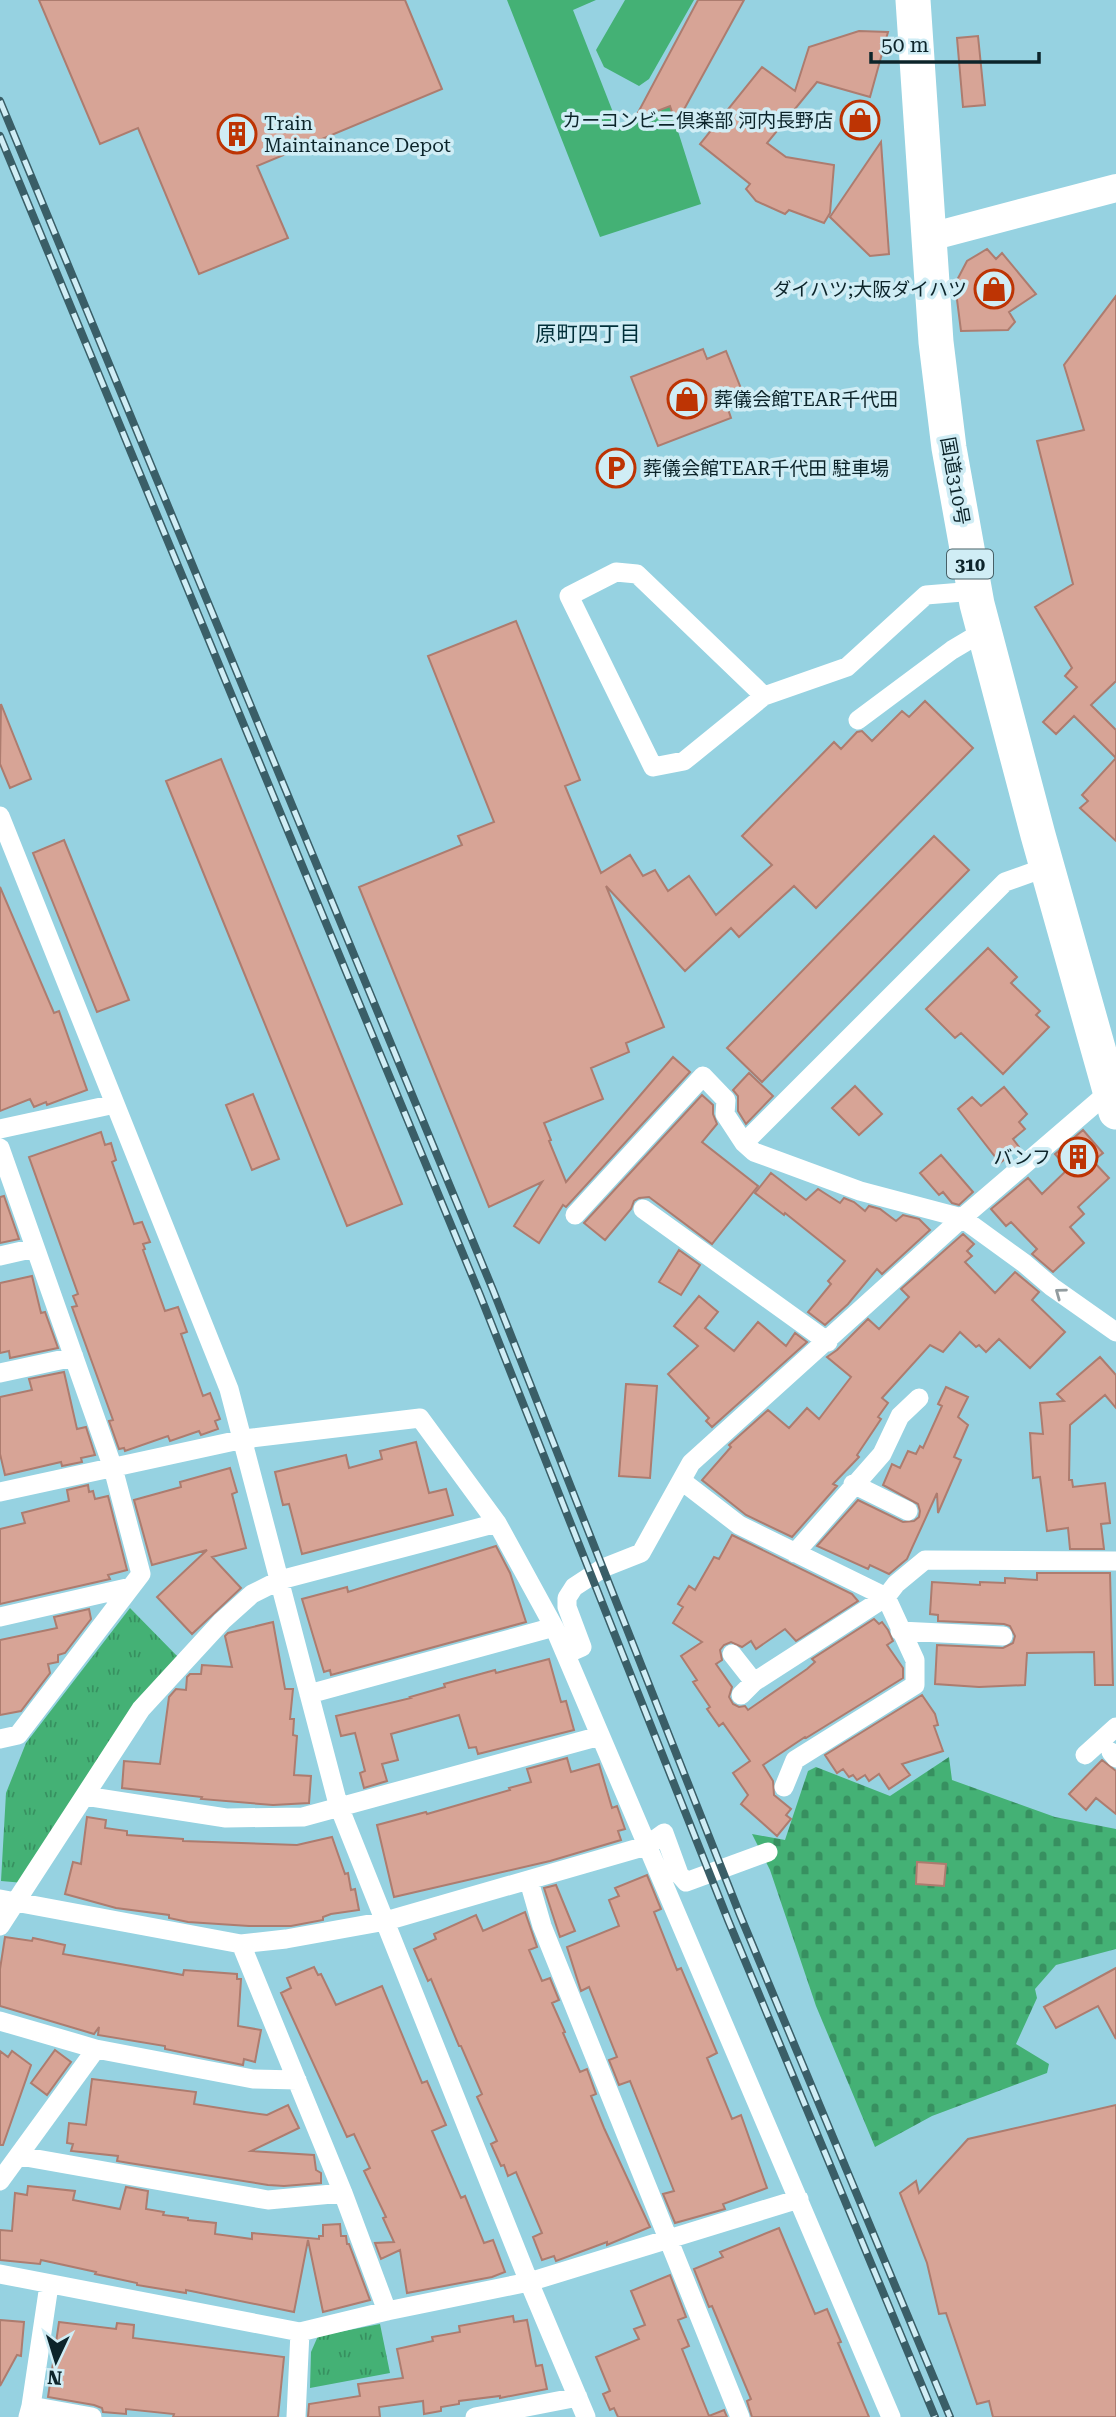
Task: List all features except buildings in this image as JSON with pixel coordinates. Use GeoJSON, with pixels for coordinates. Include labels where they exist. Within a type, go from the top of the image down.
{"type":"FeatureCollection","features":[{"type":"Feature","properties":{"kind":"highway","name":"国道310号"},"geometry":{"type":"LineString","coordinates":[[914,0],[936,342],[947,435],[975,591],[1047,867],[1113,1092]]}},
{"type":"Feature","properties":{"kind":"street"},"geometry":{"type":"LineString","coordinates":[[930,237],[1116,188]]}},
{"type":"Feature","properties":{"kind":"street"},"geometry":{"type":"LineString","coordinates":[[764,696],[637,574],[617,572],[569,596],[653,767],[684,761],[764,696],[847,667],[926,595],[975,591]]}},
{"type":"Feature","properties":{"kind":"street"},"geometry":{"type":"LineString","coordinates":[[858,720],[952,650],[984,631]]}},
{"type":"Feature","properties":{"kind":"street"},"geometry":{"type":"LineString","coordinates":[[0,817],[229,1389],[340,1809],[529,2282],[586,2417]]}},
{"type":"Feature","properties":{"kind":"street"},"geometry":{"type":"LineString","coordinates":[[744,1143],[1005,882],[1047,867]]}},
{"type":"Feature","properties":{"kind":"street"},"geometry":{"type":"LineString","coordinates":[[575,1215],[703,1076],[726,1100],[725,1114],[744,1143],[754,1152],[860,1191],[962,1218],[1116,1332]]}},
{"type":"Feature","properties":{"kind":"street"},"geometry":{"type":"LineString","coordinates":[[566,1654],[582,1647],[567,1607],[567,1598],[574,1587],[603,1568],[641,1553],[691,1464],[962,1218],[1113,1092]]}},
{"type":"Feature","properties":{"kind":"street"},"geometry":{"type":"LineString","coordinates":[[0,1129],[116,1104]]}},
{"type":"Feature","properties":{"kind":"street"},"geometry":{"type":"LineString","coordinates":[[0,1148],[113,1468],[141,1574],[18,1735],[0,1739]]}},
{"type":"Feature","properties":{"kind":"street"},"geometry":{"type":"LineString","coordinates":[[643,1209],[828,1342]]}},
{"type":"Feature","properties":{"kind":"street"},"geometry":{"type":"LineString","coordinates":[[0,1256],[36,1248]]}},
{"type":"Feature","properties":{"kind":"street"},"geometry":{"type":"LineString","coordinates":[[0,1373],[74,1357]]}},
{"type":"Feature","properties":{"kind":"street"},"geometry":{"type":"LineString","coordinates":[[795,1553],[882,1454],[900,1416],[919,1398]]}},
{"type":"Feature","properties":{"kind":"street"},"geometry":{"type":"LineString","coordinates":[[0,1492],[244,1439],[420,1418],[497,1523],[554,1628],[891,2417]]}},
{"type":"Feature","properties":{"kind":"street"},"geometry":{"type":"LineString","coordinates":[[682,1481],[739,1525],[886,1597],[915,1660],[915,1685],[795,1760],[785,1787]]}},
{"type":"Feature","properties":{"kind":"street"},"geometry":{"type":"LineString","coordinates":[[853,1485],[908,1511]]}},
{"type":"Feature","properties":{"kind":"street"},"geometry":{"type":"LineString","coordinates":[[0,1926],[9,1900],[85,1796],[142,1709],[184,1660],[252,1594],[280,1580],[497,1523]]}},
{"type":"Feature","properties":{"kind":"street"},"geometry":{"type":"LineString","coordinates":[[732,1654],[747,1688],[886,1597],[896,1584],[925,1560],[1116,1561]]}},
{"type":"Feature","properties":{"kind":"street"},"geometry":{"type":"LineString","coordinates":[[0,1617],[131,1587]]}},
{"type":"Feature","properties":{"kind":"street"},"geometry":{"type":"LineString","coordinates":[[309,1694],[554,1628]]}},
{"type":"Feature","properties":{"kind":"street"},"geometry":{"type":"LineString","coordinates":[[900,1631],[1003,1636]]}},
{"type":"Feature","properties":{"kind":"street"},"geometry":{"type":"LineString","coordinates":[[1085,1755],[1116,1727]]}},
{"type":"Feature","properties":{"kind":"street"},"geometry":{"type":"LineString","coordinates":[[85,1796],[226,1818],[303,1818],[600,1735]]}},
{"type":"Feature","properties":{"kind":"street"},"geometry":{"type":"LineString","coordinates":[[9,1900],[241,1944],[386,1922],[646,1846],[664,1833],[680,1874],[686,1882],[768,1852]]}},
{"type":"Feature","properties":{"kind":"street"},"geometry":{"type":"LineString","coordinates":[[529,1881],[542,1926],[740,2417]]}},
{"type":"Feature","properties":{"kind":"street"},"geometry":{"type":"LineString","coordinates":[[241,1944],[343,2193],[387,2311]]}},
{"type":"Feature","properties":{"kind":"street"},"geometry":{"type":"LineString","coordinates":[[0,2021],[96,2049],[253,2079],[297,2080]]}},
{"type":"Feature","properties":{"kind":"street"},"geometry":{"type":"LineString","coordinates":[[0,2181],[96,2049]]}},
{"type":"Feature","properties":{"kind":"street"},"geometry":{"type":"LineString","coordinates":[[20,2156],[268,2200],[343,2193]]}},
{"type":"Feature","properties":{"kind":"street"},"geometry":{"type":"LineString","coordinates":[[0,2274],[300,2332],[529,2282],[799,2199]]}},
{"type":"Feature","properties":{"kind":"street"},"geometry":{"type":"LineString","coordinates":[[49,2285],[29,2412],[92,2417]]}},
{"type":"Feature","properties":{"kind":"street"},"geometry":{"type":"LineString","coordinates":[[296,2417],[300,2332]]}},
{"type":"Feature","properties":{"kind":"street"},"geometry":{"type":"LineString","coordinates":[[475,2417],[578,2397]]}},
{"type":"Feature","properties":{"kind":"green space"},"geometry":{"type":"Polygon","coordinates":[[[507,0],[596,0],[573,10],[618,125],[670,106],[701,204],[600,237],[507,0]]]}},
{"type":"Feature","properties":{"kind":"green space"},"geometry":{"type":"Polygon","coordinates":[[[625,0],[694,0],[649,79],[639,86],[604,67],[596,50],[625,0]]]}},
{"type":"Feature","properties":{"kind":"green space"},"geometry":{"type":"Polygon","coordinates":[[[130,1608],[178,1657],[24,1883],[1,1881],[6,1793],[26,1743],[130,1608]]]}},
{"type":"Feature","properties":{"kind":"green space"},"geometry":{"type":"Polygon","coordinates":[[[949,1757],[952,1780],[1055,1817],[1116,1829],[1116,1949],[1056,1965],[1035,1989],[1037,1998],[1016,2044],[1049,2064],[1047,2073],[932,2116],[875,2147],[816,2006],[770,1870],[752,1834],[785,1840],[808,1771],[816,1767],[890,1796],[949,1757]]]}},
{"type":"Feature","properties":{"kind":"green space"},"geometry":{"type":"Polygon","coordinates":[[[380,2324],[390,2373],[310,2388],[311,2352],[318,2336],[380,2324]]]}},
{"type":"Feature","properties":{"kind":"railway"},"geometry":{"type":"LineString","coordinates":[[0,101],[493,1290],[740,1915],[950,2417]]}},
{"type":"Feature","properties":{"kind":"railway"},"geometry":{"type":"LineString","coordinates":[[0,136],[480,1295],[728,1920],[935,2417]]}},
{"type":"Feature","properties":{"kind":"place","name":"カーコンビニ倶楽部 河内長野店"},"geometry":{"type":"Point","coordinates":[860,120]}},
{"type":"Feature","properties":{"kind":"place","name":"Train Maintainance Depot"},"geometry":{"type":"Point","coordinates":[237,134]}},
{"type":"Feature","properties":{"kind":"place","name":"ダイハツ;大阪ダイハツ"},"geometry":{"type":"Point","coordinates":[994,289]}},
{"type":"Feature","properties":{"kind":"place","name":"葬儀会館TEAR千代田"},"geometry":{"type":"Point","coordinates":[687,399]}},
{"type":"Feature","properties":{"kind":"place","name":"葬儀会館TEAR千代田 駐車場"},"geometry":{"type":"Point","coordinates":[616,468]}},
{"type":"Feature","properties":{"kind":"place","name":"バンフ"},"geometry":{"type":"Point","coordinates":[1078,1157]}},
{"type":"Feature","properties":{"kind":"district","name":"原町四丁目"},"geometry":{"type":"Point","coordinates":[588,334]}}]}
